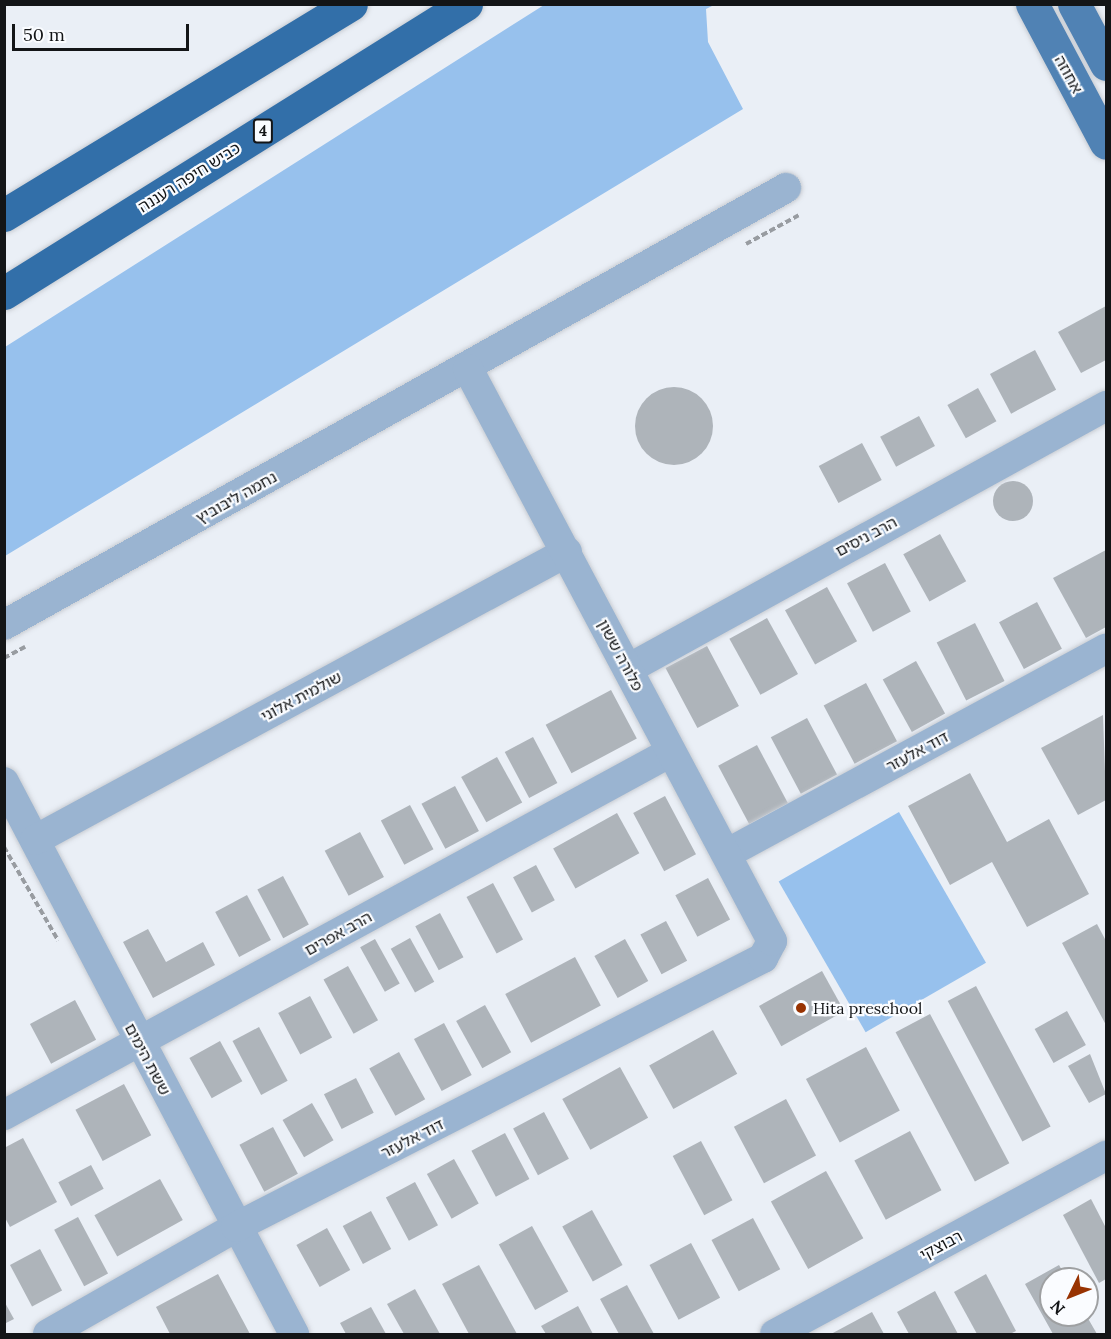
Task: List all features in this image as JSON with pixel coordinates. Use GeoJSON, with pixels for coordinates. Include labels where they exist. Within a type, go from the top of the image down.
{"type":"FeatureCollection","features":[{"type":"Feature","properties":{"kind":"highway"},"geometry":{"type":"LineString","coordinates":[[4,214],[351,4]]}},
{"type":"Feature","properties":{"kind":"highway","name":"כביש חיפה רעננה"},"geometry":{"type":"LineString","coordinates":[[4,293],[465,4]]}},
{"type":"Feature","properties":{"kind":"main road","name":"אחוזה"},"geometry":{"type":"LineString","coordinates":[[1032,4],[1107,143]]}},
{"type":"Feature","properties":{"kind":"main road"},"geometry":{"type":"LineString","coordinates":[[1074,4],[1107,64]]}},
{"type":"Feature","properties":{"kind":"street","name":"נחמה ליבוביץ"},"geometry":{"type":"LineString","coordinates":[[4,625],[468,369],[786,188]]}},
{"type":"Feature","properties":{"kind":"street","name":"פלורה ששון"},"geometry":{"type":"LineString","coordinates":[[468,369],[671,752],[728,853],[772,941]]}},
{"type":"Feature","properties":{"kind":"street","name":"הרב ניסים"},"geometry":{"type":"LineString","coordinates":[[628,669],[1107,406]]}},
{"type":"Feature","properties":{"kind":"street","name":"שולמית אלוני"},"geometry":{"type":"LineString","coordinates":[[35,840],[567,552]]}},
{"type":"Feature","properties":{"kind":"street","name":"דוד אלעזר"},"geometry":{"type":"LineString","coordinates":[[728,853],[1107,649]]}},
{"type":"Feature","properties":{"kind":"street","name":"הרב אפרים"},"geometry":{"type":"LineString","coordinates":[[4,1115],[671,752]]}},
{"type":"Feature","properties":{"kind":"street","name":"ששת הימים"},"geometry":{"type":"LineString","coordinates":[[4,782],[294,1335]]}},
{"type":"Feature","properties":{"kind":"street","name":"דוד אלעזר"},"geometry":{"type":"LineString","coordinates":[[48,1335],[236,1227],[763,958],[772,941]]}},
{"type":"Feature","properties":{"kind":"street","name":"רבוצקי"},"geometry":{"type":"LineString","coordinates":[[775,1335],[1107,1156]]}},
{"type":"Feature","properties":{"kind":"shaded area"},"geometry":{"type":"Polygon","coordinates":[[[544,5],[714,5],[706,9],[708,42],[743,109],[5,556],[5,347],[544,5]]]}},
{"type":"Feature","properties":{"kind":"shaded area"},"geometry":{"type":"Polygon","coordinates":[[[899,812],[986,963],[866,1032],[779,882],[899,812]]]}},
{"type":"Feature","properties":{"kind":"building"},"geometry":{"type":"Polygon","coordinates":[[[1106,306],[1106,360],[1081,373],[1058,332],[1106,306]]]}},
{"type":"Feature","properties":{"kind":"building"},"geometry":{"type":"Polygon","coordinates":[[[1035,350],[1056,390],[1011,414],[990,374],[1035,350]]]}},
{"type":"Feature","properties":{"kind":"building"},"geometry":{"type":"Polygon","coordinates":[[[674,387],[689,390],[701,399],[710,411],[713,426],[710,441],[701,453],[689,462],[674,465],[659,462],[647,453],[638,441],[635,426],[638,411],[647,399],[659,390],[674,387]]]}},
{"type":"Feature","properties":{"kind":"building"},"geometry":{"type":"Polygon","coordinates":[[[978,388],[996,421],[966,438],[947,405],[978,388]]]}},
{"type":"Feature","properties":{"kind":"building"},"geometry":{"type":"Polygon","coordinates":[[[919,416],[935,446],[896,467],[880,437],[919,416]]]}},
{"type":"Feature","properties":{"kind":"building"},"geometry":{"type":"Polygon","coordinates":[[[862,443],[882,480],[838,503],[819,466],[862,443]]]}},
{"type":"Feature","properties":{"kind":"building"},"geometry":{"type":"Polygon","coordinates":[[[1013,481],[1027,487],[1033,501],[1027,515],[1013,521],[999,515],[993,501],[999,487],[1013,481]]]}},
{"type":"Feature","properties":{"kind":"building"},"geometry":{"type":"Polygon","coordinates":[[[940,534],[966,581],[929,602],[903,554],[940,534]]]}},
{"type":"Feature","properties":{"kind":"building"},"geometry":{"type":"Polygon","coordinates":[[[1106,550],[1106,627],[1086,638],[1053,578],[1106,550]]]}},
{"type":"Feature","properties":{"kind":"building"},"geometry":{"type":"Polygon","coordinates":[[[885,563],[911,612],[873,632],[847,583],[885,563]]]}},
{"type":"Feature","properties":{"kind":"building"},"geometry":{"type":"Polygon","coordinates":[[[827,587],[857,641],[815,664],[785,610],[827,587]]]}},
{"type":"Feature","properties":{"kind":"building"},"geometry":{"type":"Polygon","coordinates":[[[1037,602],[1062,649],[1024,669],[999,622],[1037,602]]]}},
{"type":"Feature","properties":{"kind":"building"},"geometry":{"type":"Polygon","coordinates":[[[767,618],[798,674],[760,695],[729,639],[767,618]]]}},
{"type":"Feature","properties":{"kind":"building"},"geometry":{"type":"Polygon","coordinates":[[[975,623],[1005,681],[966,700],[937,643],[975,623]]]}},
{"type":"Feature","properties":{"kind":"building"},"geometry":{"type":"Polygon","coordinates":[[[707,646],[739,706],[697,728],[666,668],[707,646]]]}},
{"type":"Feature","properties":{"kind":"building"},"geometry":{"type":"Polygon","coordinates":[[[916,661],[945,713],[912,732],[883,679],[916,661]]]}},
{"type":"Feature","properties":{"kind":"building"},"geometry":{"type":"Polygon","coordinates":[[[866,683],[897,741],[855,764],[824,706],[866,683]]]}},
{"type":"Feature","properties":{"kind":"building"},"geometry":{"type":"Polygon","coordinates":[[[611,690],[637,739],[571,773],[546,725],[611,690]]]}},
{"type":"Feature","properties":{"kind":"building"},"geometry":{"type":"Polygon","coordinates":[[[1103,715],[1106,800],[1078,815],[1041,748],[1103,715]]]}},
{"type":"Feature","properties":{"kind":"building"},"geometry":{"type":"Polygon","coordinates":[[[807,718],[837,775],[801,794],[771,737],[807,718]]]}},
{"type":"Feature","properties":{"kind":"building"},"geometry":{"type":"Polygon","coordinates":[[[533,737],[557,783],[529,798],[505,752],[533,737]]]}},
{"type":"Feature","properties":{"kind":"building"},"geometry":{"type":"Polygon","coordinates":[[[757,745],[788,803],[749,824],[718,766],[757,745]]]}},
{"type":"Feature","properties":{"kind":"building"},"geometry":{"type":"Polygon","coordinates":[[[497,757],[522,802],[486,822],[461,777],[497,757]]]}},
{"type":"Feature","properties":{"kind":"building"},"geometry":{"type":"Polygon","coordinates":[[[970,773],[1007,842],[1049,819],[1089,894],[1027,927],[992,862],[950,885],[908,806],[970,773]]]}},
{"type":"Feature","properties":{"kind":"building"},"geometry":{"type":"Polygon","coordinates":[[[455,786],[479,831],[445,849],[421,804],[455,786]]]}},
{"type":"Feature","properties":{"kind":"building"},"geometry":{"type":"Polygon","coordinates":[[[665,796],[696,854],[664,871],[633,813],[665,796]]]}},
{"type":"Feature","properties":{"kind":"building"},"geometry":{"type":"Polygon","coordinates":[[[410,805],[433,849],[404,865],[381,820],[410,805]]]}},
{"type":"Feature","properties":{"kind":"building"},"geometry":{"type":"Polygon","coordinates":[[[617,813],[639,853],[575,889],[553,848],[617,813]]]}},
{"type":"Feature","properties":{"kind":"building"},"geometry":{"type":"Polygon","coordinates":[[[360,832],[384,877],[349,896],[325,851],[360,832]]]}},
{"type":"Feature","properties":{"kind":"building"},"geometry":{"type":"Polygon","coordinates":[[[536,865],[555,900],[532,913],[513,877],[536,865]]]}},
{"type":"Feature","properties":{"kind":"building"},"geometry":{"type":"Polygon","coordinates":[[[283,876],[309,925],[283,938],[257,890],[283,876]]]}},
{"type":"Feature","properties":{"kind":"building"},"geometry":{"type":"Polygon","coordinates":[[[708,878],[730,919],[697,937],[675,895],[708,878]]]}},
{"type":"Feature","properties":{"kind":"building"},"geometry":{"type":"Polygon","coordinates":[[[493,883],[523,940],[497,954],[467,897],[493,883]]]}},
{"type":"Feature","properties":{"kind":"building"},"geometry":{"type":"Polygon","coordinates":[[[247,895],[271,940],[239,957],[215,912],[247,895]]]}},
{"type":"Feature","properties":{"kind":"building"},"geometry":{"type":"Polygon","coordinates":[[[440,913],[463,957],[439,970],[415,926],[440,913]]]}},
{"type":"Feature","properties":{"kind":"building"},"geometry":{"type":"Polygon","coordinates":[[[666,921],[687,961],[662,974],[640,935],[666,921]]]}},
{"type":"Feature","properties":{"kind":"building"},"geometry":{"type":"Polygon","coordinates":[[[1097,924],[1106,941],[1106,1025],[1062,943],[1097,924]]]}},
{"type":"Feature","properties":{"kind":"building"},"geometry":{"type":"Polygon","coordinates":[[[148,929],[166,962],[203,942],[215,965],[153,998],[123,942],[148,929]]]}},
{"type":"Feature","properties":{"kind":"building"},"geometry":{"type":"Polygon","coordinates":[[[410,938],[434,982],[415,992],[391,949],[410,938]]]}},
{"type":"Feature","properties":{"kind":"building"},"geometry":{"type":"Polygon","coordinates":[[[375,939],[400,984],[385,992],[360,947],[375,939]]]}},
{"type":"Feature","properties":{"kind":"building"},"geometry":{"type":"Polygon","coordinates":[[[625,939],[648,981],[618,998],[594,956],[625,939]]]}},
{"type":"Feature","properties":{"kind":"building"},"geometry":{"type":"Polygon","coordinates":[[[575,957],[601,1006],[531,1043],[505,994],[575,957]]]}},
{"type":"Feature","properties":{"kind":"building"},"geometry":{"type":"Polygon","coordinates":[[[348,966],[378,1020],[354,1034],[324,980],[348,966]]]}},
{"type":"Feature","properties":{"kind":"building","name":"Hita preschool"},"geometry":{"type":"Polygon","coordinates":[[[822,971],[844,1011],[781,1046],[759,1006],[822,971]]]}},
{"type":"Feature","properties":{"kind":"building"},"geometry":{"type":"Polygon","coordinates":[[[976,986],[1051,1126],[1022,1141],[948,1001],[976,986]]]}},
{"type":"Feature","properties":{"kind":"building"},"geometry":{"type":"Polygon","coordinates":[[[310,996],[332,1037],[300,1054],[278,1013],[310,996]]]}},
{"type":"Feature","properties":{"kind":"building"},"geometry":{"type":"Polygon","coordinates":[[[75,1000],[96,1040],[51,1064],[30,1024],[75,1000]]]}},
{"type":"Feature","properties":{"kind":"building"},"geometry":{"type":"Polygon","coordinates":[[[485,1005],[511,1052],[482,1068],[456,1021],[485,1005]]]}},
{"type":"Feature","properties":{"kind":"building"},"geometry":{"type":"Polygon","coordinates":[[[1067,1011],[1086,1045],[1054,1063],[1035,1029],[1067,1011]]]}},
{"type":"Feature","properties":{"kind":"building"},"geometry":{"type":"Polygon","coordinates":[[[930,1014],[1009,1163],[975,1182],[896,1032],[930,1014]]]}},
{"type":"Feature","properties":{"kind":"building"},"geometry":{"type":"Polygon","coordinates":[[[444,1023],[472,1075],[442,1091],[414,1039],[444,1023]]]}},
{"type":"Feature","properties":{"kind":"building"},"geometry":{"type":"Polygon","coordinates":[[[259,1027],[288,1081],[261,1095],[233,1041],[259,1027]]]}},
{"type":"Feature","properties":{"kind":"building"},"geometry":{"type":"Polygon","coordinates":[[[713,1030],[737,1074],[673,1109],[649,1065],[713,1030]]]}},
{"type":"Feature","properties":{"kind":"building"},"geometry":{"type":"Polygon","coordinates":[[[220,1041],[242,1081],[212,1098],[189,1058],[220,1041]]]}},
{"type":"Feature","properties":{"kind":"building"},"geometry":{"type":"Polygon","coordinates":[[[866,1047],[900,1111],[840,1142],[806,1079],[866,1047]]]}},
{"type":"Feature","properties":{"kind":"building"},"geometry":{"type":"Polygon","coordinates":[[[399,1052],[425,1099],[395,1116],[369,1068],[399,1052]]]}},
{"type":"Feature","properties":{"kind":"building"},"geometry":{"type":"Polygon","coordinates":[[[1090,1054],[1106,1094],[1089,1103],[1068,1066],[1090,1054]]]}},
{"type":"Feature","properties":{"kind":"building"},"geometry":{"type":"Polygon","coordinates":[[[620,1067],[648,1118],[590,1150],[562,1099],[620,1067]]]}},
{"type":"Feature","properties":{"kind":"building"},"geometry":{"type":"Polygon","coordinates":[[[356,1078],[374,1113],[342,1129],[324,1094],[356,1078]]]}},
{"type":"Feature","properties":{"kind":"building"},"geometry":{"type":"Polygon","coordinates":[[[124,1084],[151,1135],[103,1161],[75,1110],[124,1084]]]}},
{"type":"Feature","properties":{"kind":"building"},"geometry":{"type":"Polygon","coordinates":[[[786,1099],[816,1156],[764,1183],[734,1127],[786,1099]]]}},
{"type":"Feature","properties":{"kind":"building"},"geometry":{"type":"Polygon","coordinates":[[[312,1103],[334,1140],[304,1157],[283,1120],[312,1103]]]}},
{"type":"Feature","properties":{"kind":"building"},"geometry":{"type":"Polygon","coordinates":[[[544,1112],[569,1159],[538,1175],[513,1128],[544,1112]]]}},
{"type":"Feature","properties":{"kind":"building"},"geometry":{"type":"Polygon","coordinates":[[[273,1127],[298,1174],[264,1192],[239,1145],[273,1127]]]}},
{"type":"Feature","properties":{"kind":"building"},"geometry":{"type":"Polygon","coordinates":[[[910,1131],[941,1190],[886,1220],[854,1161],[910,1131]]]}},
{"type":"Feature","properties":{"kind":"building"},"geometry":{"type":"Polygon","coordinates":[[[505,1133],[529,1179],[496,1197],[471,1151],[505,1133]]]}},
{"type":"Feature","properties":{"kind":"building"},"geometry":{"type":"Polygon","coordinates":[[[23,1138],[57,1202],[10,1227],[4,1216],[4,1148],[23,1138]]]}},
{"type":"Feature","properties":{"kind":"building"},"geometry":{"type":"Polygon","coordinates":[[[701,1141],[732,1200],[704,1215],[673,1156],[701,1141]]]}},
{"type":"Feature","properties":{"kind":"building"},"geometry":{"type":"Polygon","coordinates":[[[454,1159],[479,1204],[452,1219],[427,1174],[454,1159]]]}},
{"type":"Feature","properties":{"kind":"building"},"geometry":{"type":"Polygon","coordinates":[[[91,1165],[104,1189],[71,1206],[58,1182],[91,1165]]]}},
{"type":"Feature","properties":{"kind":"building"},"geometry":{"type":"Polygon","coordinates":[[[826,1171],[863,1238],[808,1269],[771,1202],[826,1171]]]}},
{"type":"Feature","properties":{"kind":"building"},"geometry":{"type":"Polygon","coordinates":[[[160,1179],[183,1220],[117,1256],[94,1215],[160,1179]]]}},
{"type":"Feature","properties":{"kind":"building"},"geometry":{"type":"Polygon","coordinates":[[[415,1182],[438,1225],[409,1241],[386,1197],[415,1182]]]}},
{"type":"Feature","properties":{"kind":"building"},"geometry":{"type":"Polygon","coordinates":[[[1091,1199],[1106,1228],[1106,1279],[1099,1283],[1099,1267],[1091,1267],[1063,1215],[1091,1199]]]}},
{"type":"Feature","properties":{"kind":"building"},"geometry":{"type":"Polygon","coordinates":[[[592,1210],[623,1265],[593,1282],[562,1226],[592,1210]]]}},
{"type":"Feature","properties":{"kind":"building"},"geometry":{"type":"Polygon","coordinates":[[[371,1211],[391,1249],[363,1264],[343,1226],[371,1211]]]}},
{"type":"Feature","properties":{"kind":"building"},"geometry":{"type":"Polygon","coordinates":[[[78,1217],[108,1274],[84,1286],[54,1230],[78,1217]]]}},
{"type":"Feature","properties":{"kind":"building"},"geometry":{"type":"Polygon","coordinates":[[[753,1218],[780,1269],[739,1291],[712,1240],[753,1218]]]}},
{"type":"Feature","properties":{"kind":"building"},"geometry":{"type":"Polygon","coordinates":[[[532,1226],[568,1292],[535,1310],[499,1244],[532,1226]]]}},
{"type":"Feature","properties":{"kind":"building"},"geometry":{"type":"Polygon","coordinates":[[[327,1228],[350,1270],[320,1287],[296,1245],[327,1228]]]}},
{"type":"Feature","properties":{"kind":"building"},"geometry":{"type":"Polygon","coordinates":[[[691,1243],[720,1298],[679,1320],[650,1265],[691,1243]]]}},
{"type":"Feature","properties":{"kind":"building"},"geometry":{"type":"Polygon","coordinates":[[[40,1249],[62,1290],[32,1306],[10,1265],[40,1249]]]}},
{"type":"Feature","properties":{"kind":"building"},"geometry":{"type":"Polygon","coordinates":[[[479,1265],[517,1334],[469,1334],[442,1284],[479,1265]]]}},
{"type":"Feature","properties":{"kind":"building"},"geometry":{"type":"Polygon","coordinates":[[[218,1274],[250,1334],[170,1334],[156,1307],[218,1274]]]}},
{"type":"Feature","properties":{"kind":"building"},"geometry":{"type":"Polygon","coordinates":[[[986,1274],[1016,1331],[1010,1334],[977,1334],[954,1292],[986,1274]]]}},
{"type":"Feature","properties":{"kind":"building"},"geometry":{"type":"Polygon","coordinates":[[[1039,1276],[1039,1309],[1025,1284],[1039,1276]]]}},
{"type":"Feature","properties":{"kind":"building"},"geometry":{"type":"Polygon","coordinates":[[[627,1285],[654,1334],[619,1334],[600,1299],[627,1285]]]}},
{"type":"Feature","properties":{"kind":"building"},"geometry":{"type":"Polygon","coordinates":[[[415,1289],[440,1334],[404,1334],[387,1304],[415,1289]]]}},
{"type":"Feature","properties":{"kind":"building"},"geometry":{"type":"Polygon","coordinates":[[[935,1291],[958,1334],[909,1334],[897,1312],[935,1291]]]}},
{"type":"Feature","properties":{"kind":"building"},"geometry":{"type":"Polygon","coordinates":[[[4,1301],[14,1319],[4,1324],[4,1301]]]}},
{"type":"Feature","properties":{"kind":"building"},"geometry":{"type":"Polygon","coordinates":[[[578,1306],[593,1334],[546,1334],[541,1326],[578,1306]]]}},
{"type":"Feature","properties":{"kind":"building"},"geometry":{"type":"Polygon","coordinates":[[[371,1307],[386,1334],[346,1334],[340,1323],[371,1307]]]}},
{"type":"Feature","properties":{"kind":"building"},"geometry":{"type":"Polygon","coordinates":[[[872,1312],[884,1334],[831,1334],[872,1312]]]}},
{"type":"Feature","properties":{"kind":"building"},"geometry":{"type":"Polygon","coordinates":[[[1049,1327],[1093,1327],[1097,1334],[1053,1334],[1049,1327]]]}},
{"type":"Feature","properties":{"kind":"place","name":"Hita preschool"},"geometry":{"type":"Point","coordinates":[801,1008]}}]}
